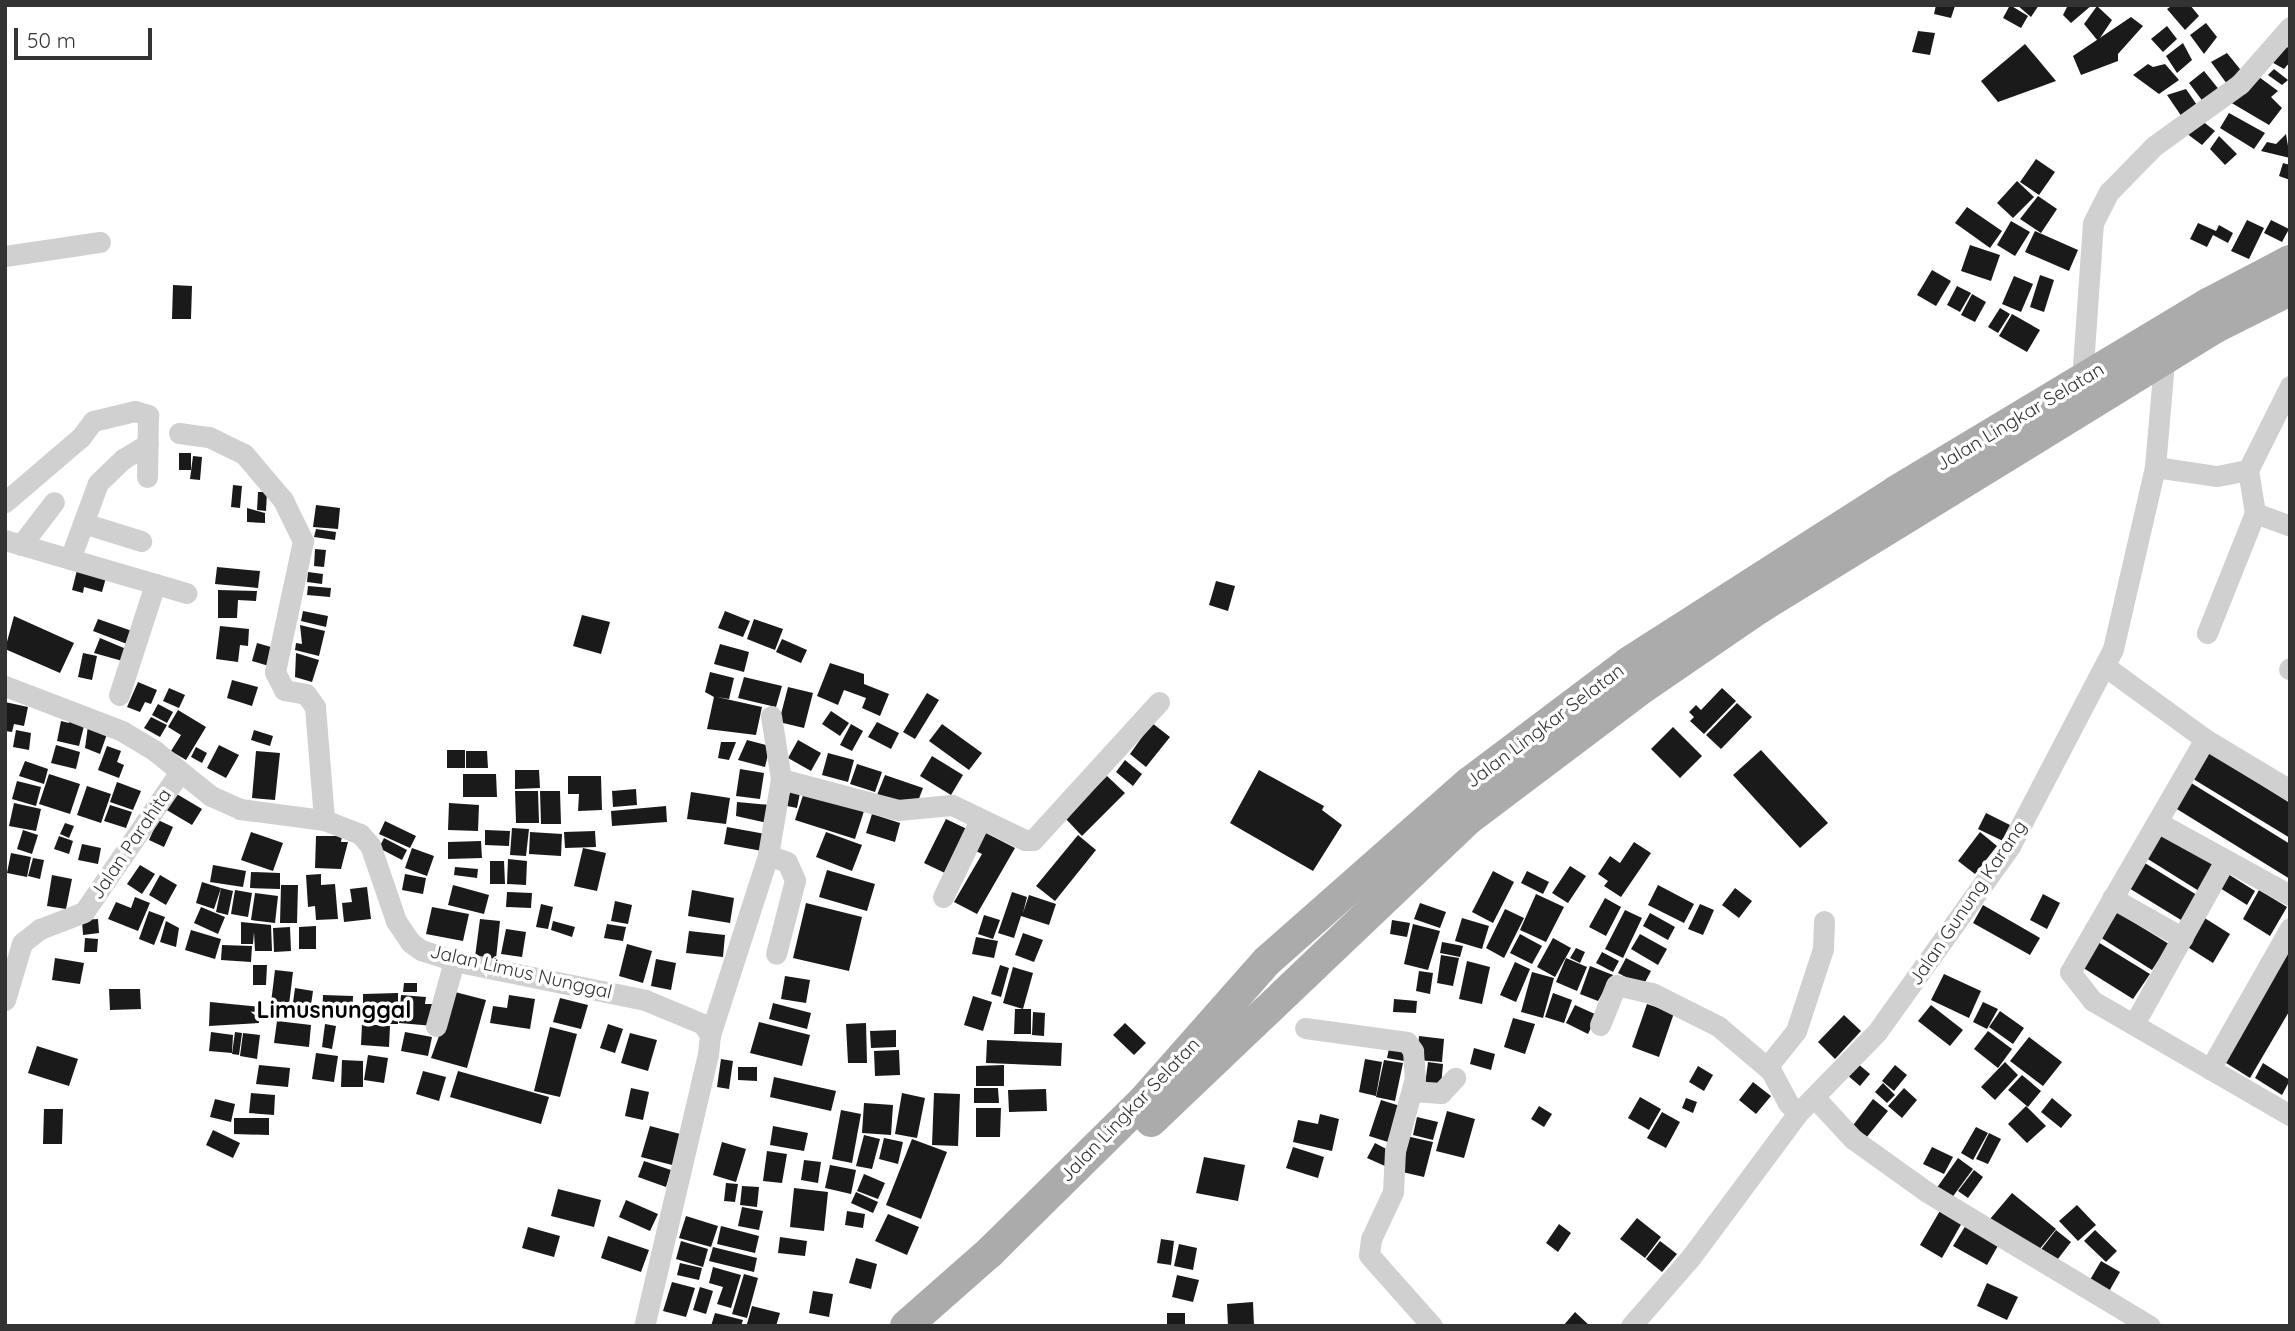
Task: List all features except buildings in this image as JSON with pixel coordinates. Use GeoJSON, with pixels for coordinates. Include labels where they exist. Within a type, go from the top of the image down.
{"type":"FeatureCollection","features":[{"type":"Feature","properties":{"kind":"main road","name":"Jalan Lingkar Selatan"},"geometry":{"type":"LineString","coordinates":[[906,1326],[990,1252],[1144,1100],[1266,961],[1469,783],[1637,674],[1895,492],[2082,380],[2290,261]]}},
{"type":"Feature","properties":{"kind":"main road","name":"Jalan Lingkar Selatan"},"geometry":{"type":"LineString","coordinates":[[938,1326],[1467,820],[1637,674],[1759,608],[2164,360],[2290,290]]}},
{"type":"Feature","properties":{"kind":"street"},"geometry":{"type":"LineString","coordinates":[[2082,380],[2093,223],[2109,192],[2154,146],[2240,84],[2290,27]]}},
{"type":"Feature","properties":{"kind":"street"},"geometry":{"type":"LineString","coordinates":[[5,256],[100,242]]}},
{"type":"Feature","properties":{"kind":"street","name":"Jalan Gunung Karang"},"geometry":{"type":"LineString","coordinates":[[1631,1326],[1691,1257],[1798,1113],[1815,1098],[1919,978],[2010,846],[2106,667],[2127,605],[2155,467],[2164,360]]}},
{"type":"Feature","properties":{"kind":"street"},"geometry":{"type":"LineString","coordinates":[[2207,633],[2255,513],[2248,470],[2290,386]]}},
{"type":"Feature","properties":{"kind":"street"},"geometry":{"type":"LineString","coordinates":[[5,502],[103,417],[142,411],[148,415],[147,477]]}},
{"type":"Feature","properties":{"kind":"street"},"geometry":{"type":"LineString","coordinates":[[179,433],[209,438],[244,454],[283,500],[303,541],[275,672],[284,690],[306,694],[315,707],[324,820]]}},
{"type":"Feature","properties":{"kind":"street"},"geometry":{"type":"LineString","coordinates":[[70,559],[98,483],[123,459],[148,444]]}},
{"type":"Feature","properties":{"kind":"street"},"geometry":{"type":"LineString","coordinates":[[2155,467],[2217,476],[2248,470]]}},
{"type":"Feature","properties":{"kind":"street"},"geometry":{"type":"LineString","coordinates":[[54,502],[13,542],[186,593]]}},
{"type":"Feature","properties":{"kind":"street"},"geometry":{"type":"LineString","coordinates":[[2255,513],[2290,526]]}},
{"type":"Feature","properties":{"kind":"street"},"geometry":{"type":"LineString","coordinates":[[83,523],[141,541]]}},
{"type":"Feature","properties":{"kind":"street"},"geometry":{"type":"LineString","coordinates":[[119,695],[155,584]]}},
{"type":"Feature","properties":{"kind":"street"},"geometry":{"type":"LineString","coordinates":[[2106,667],[2205,739],[2290,790]]}},
{"type":"Feature","properties":{"kind":"street","name":"Jalan Limus Nunggal"},"geometry":{"type":"LineString","coordinates":[[5,686],[122,731],[155,751],[179,773],[211,796],[240,808],[324,820],[346,827],[370,845],[396,921],[410,942],[454,961],[645,1000],[689,1015],[710,1035]]}},
{"type":"Feature","properties":{"kind":"street"},"geometry":{"type":"LineString","coordinates":[[781,779],[898,810],[952,806],[1025,841],[1033,840],[1159,702]]}},
{"type":"Feature","properties":{"kind":"street"},"geometry":{"type":"LineString","coordinates":[[644,1326],[675,1205],[710,1035],[768,855],[781,779],[771,716]]}},
{"type":"Feature","properties":{"kind":"street"},"geometry":{"type":"LineString","coordinates":[[2205,739],[2070,972],[2093,1001],[2210,1069],[2288,1108]]}},
{"type":"Feature","properties":{"kind":"street","name":"Jalan Parahita"},"geometry":{"type":"LineString","coordinates":[[5,1000],[22,943],[40,929],[84,912],[179,773]]}},
{"type":"Feature","properties":{"kind":"street"},"geometry":{"type":"LineString","coordinates":[[943,897],[980,820]]}},
{"type":"Feature","properties":{"kind":"street"},"geometry":{"type":"LineString","coordinates":[[2157,822],[2224,862],[2290,895]]}},
{"type":"Feature","properties":{"kind":"street"},"geometry":{"type":"LineString","coordinates":[[768,855],[787,862],[794,880],[776,954]]}},
{"type":"Feature","properties":{"kind":"street"},"geometry":{"type":"LineString","coordinates":[[2134,1024],[2224,862]]}},
{"type":"Feature","properties":{"kind":"street"},"geometry":{"type":"LineString","coordinates":[[2112,898],[2183,938]]}},
{"type":"Feature","properties":{"kind":"street"},"geometry":{"type":"LineString","coordinates":[[1767,1067],[1797,1031],[1823,949],[1824,921]]}},
{"type":"Feature","properties":{"kind":"street"},"geometry":{"type":"LineString","coordinates":[[2210,1069],[2290,928]]}},
{"type":"Feature","properties":{"kind":"street"},"geometry":{"type":"LineString","coordinates":[[436,1026],[454,961]]}},
{"type":"Feature","properties":{"kind":"street"},"geometry":{"type":"LineString","coordinates":[[1600,1026],[1612,990],[1623,984],[1660,996],[1718,1026],[1767,1067],[1798,1113]]}},
{"type":"Feature","properties":{"kind":"street"},"geometry":{"type":"LineString","coordinates":[[1306,1028],[1407,1042],[1415,1058],[1412,1091],[1395,1151],[1391,1200],[1371,1239],[1369,1255],[1432,1326]]}},
{"type":"Feature","properties":{"kind":"street"},"geometry":{"type":"LineString","coordinates":[[1412,1091],[1441,1093],[1455,1078]]}},
{"type":"Feature","properties":{"kind":"street"},"geometry":{"type":"LineString","coordinates":[[1815,1098],[1853,1139],[1927,1192],[2150,1326]]}},
{"type":"Feature","properties":{"kind":"district","name":"Limusnunggal"},"geometry":{"type":"Point","coordinates":[334,1010]}}]}
